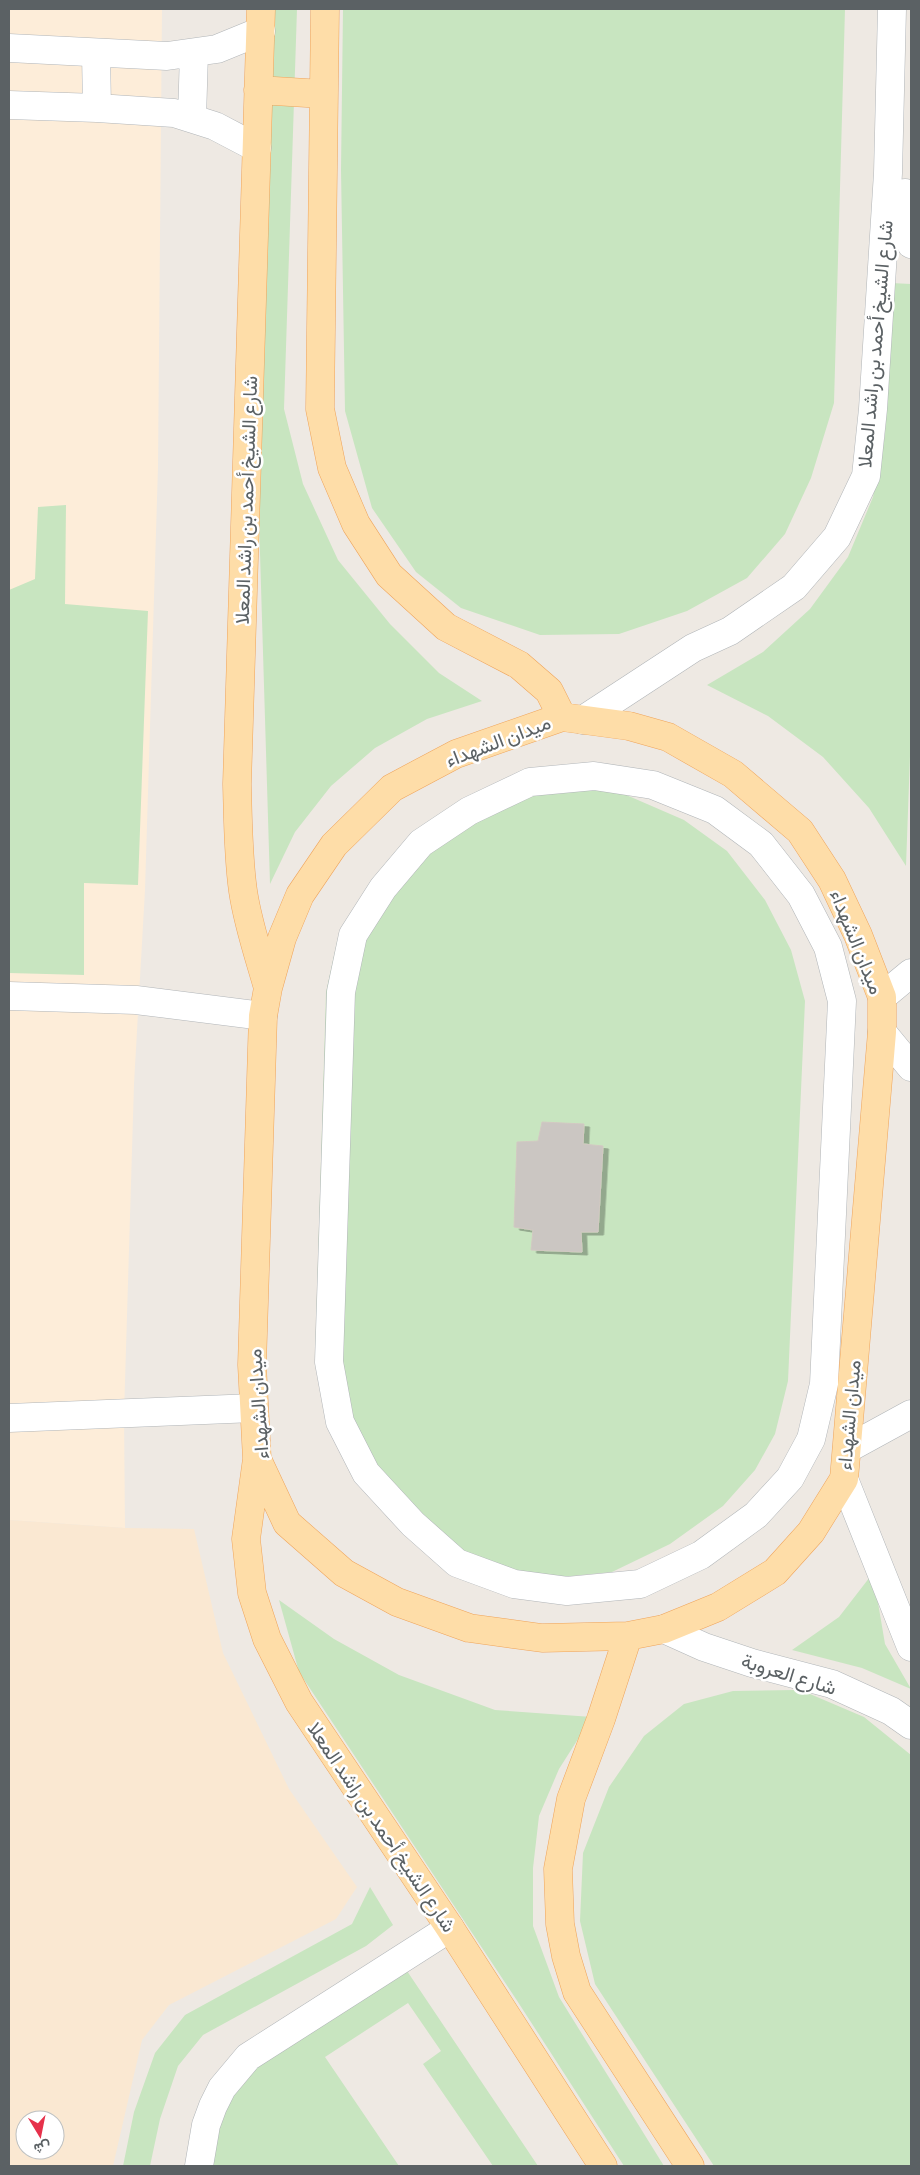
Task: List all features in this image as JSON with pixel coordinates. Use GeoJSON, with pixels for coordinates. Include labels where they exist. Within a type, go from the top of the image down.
{"type":"FeatureCollection","features":[{"type":"Feature","properties":{"kind":"main road"},"geometry":{"type":"LineString","coordinates":[[325,9],[320,409],[332,468],[356,524],[389,575],[446,627],[519,665],[549,691],[573,719]]}},
{"type":"Feature","properties":{"kind":"main road","name":"شارع الشيخ أحمد بن راشد المعلا"},"geometry":{"type":"LineString","coordinates":[[261,20],[238,764],[238,844],[243,892],[252,935],[268,988]]}},
{"type":"Feature","properties":{"kind":"main road"},"geometry":{"type":"LineString","coordinates":[[258,90],[323,94]]}},
{"type":"Feature","properties":{"kind":"main road","name":"ميدان الشهداء"},"geometry":{"type":"LineString","coordinates":[[573,719],[629,726],[668,737],[733,774],[800,831],[832,880],[858,935],[882,997],[882,1032],[844,1479],[811,1532],[775,1572],[718,1607],[664,1629],[628,1636],[542,1638],[469,1628],[397,1602],[344,1573],[287,1523],[257,1459],[252,1365],[263,1016],[268,988],[282,938],[300,895],[334,845],[392,788],[456,754],[573,719]]}},
{"type":"Feature","properties":{"kind":"main road","name":"شارع الشيخ أحمد بن راشد المعلا"},"geometry":{"type":"LineString","coordinates":[[257,1459],[246,1539],[252,1593],[266,1639],[299,1702],[450,1928],[604,2166]]}},
{"type":"Feature","properties":{"kind":"main road"},"geometry":{"type":"LineString","coordinates":[[628,1636],[601,1719],[571,1799],[558,1869],[560,1924],[566,1956],[577,1992],[690,2166]]}},
{"type":"Feature","properties":{"kind":"street","name":"شارع الشيخ أحمد بن راشد المعلا"},"geometry":{"type":"LineString","coordinates":[[573,719],[693,648],[730,631],[794,587],[837,537],[866,476],[873,409],[888,173],[892,9]]}},
{"type":"Feature","properties":{"kind":"street"},"geometry":{"type":"LineString","coordinates":[[904,9],[909,58],[904,229],[911,244]]}},
{"type":"Feature","properties":{"kind":"street"},"geometry":{"type":"LineString","coordinates":[[9,48],[167,56],[194,53],[217,49],[261,20]]}},
{"type":"Feature","properties":{"kind":"street"},"geometry":{"type":"LineString","coordinates":[[96,52],[97,108]]}},
{"type":"Feature","properties":{"kind":"street"},"geometry":{"type":"LineString","coordinates":[[192,118],[194,53]]}},
{"type":"Feature","properties":{"kind":"street"},"geometry":{"type":"LineString","coordinates":[[9,105],[166,112],[192,118],[237,136],[257,148]]}},
{"type":"Feature","properties":{"kind":"street"},"geometry":{"type":"LineString","coordinates":[[594,776],[653,784],[716,810],[761,844],[801,895],[828,947],[842,1001],[838,1105],[824,1384],[811,1439],[790,1478],[756,1515],[701,1555],[640,1584],[567,1591],[514,1584],[457,1563],[413,1524],[366,1473],[340,1422],[329,1362],[341,992],[353,935],[383,888],[421,843],[469,811],[530,782],[594,776]]}},
{"type":"Feature","properties":{"kind":"street"},"geometry":{"type":"LineString","coordinates":[[882,997],[911,973]]}},
{"type":"Feature","properties":{"kind":"street"},"geometry":{"type":"LineString","coordinates":[[9,996],[136,1000],[263,1016]]}},
{"type":"Feature","properties":{"kind":"street"},"geometry":{"type":"LineString","coordinates":[[882,1032],[911,1067]]}},
{"type":"Feature","properties":{"kind":"street"},"geometry":{"type":"LineString","coordinates":[[9,1418],[254,1408]]}},
{"type":"Feature","properties":{"kind":"street"},"geometry":{"type":"LineString","coordinates":[[847,1448],[911,1414]]}},
{"type":"Feature","properties":{"kind":"street"},"geometry":{"type":"LineString","coordinates":[[844,1479],[911,1647]]}},
{"type":"Feature","properties":{"kind":"street","name":"شارع العروبة"},"geometry":{"type":"LineString","coordinates":[[664,1629],[704,1647],[752,1663],[832,1684],[890,1711],[911,1725]]}},
{"type":"Feature","properties":{"kind":"street"},"geometry":{"type":"LineString","coordinates":[[199,2166],[206,2125],[213,2106],[222,2088],[248,2057],[450,1928]]}},
{"type":"Feature","properties":{"kind":"shaded area"},"geometry":{"type":"Polygon","coordinates":[[[9,9],[162,9],[158,467],[145,890],[134,1084],[124,1415],[125,1528],[9,1520],[9,9]]]}},
{"type":"Feature","properties":{"kind":"green space"},"geometry":{"type":"Polygon","coordinates":[[[272,9],[297,9],[284,409],[303,484],[338,560],[390,624],[439,673],[482,701],[427,719],[375,748],[331,786],[295,832],[270,884],[258,487],[272,9]]]}},
{"type":"Feature","properties":{"kind":"green space"},"geometry":{"type":"Polygon","coordinates":[[[343,9],[845,9],[834,403],[811,478],[785,534],[747,578],[687,611],[619,634],[540,635],[461,608],[416,572],[372,508],[345,411],[341,170],[343,9]]]}},
{"type":"Feature","properties":{"kind":"green space"},"geometry":{"type":"Polygon","coordinates":[[[891,283],[911,284],[911,729],[906,866],[869,808],[823,757],[768,716],[707,685],[763,652],[810,609],[848,557],[873,497],[885,435],[891,283]]]}},
{"type":"Feature","properties":{"kind":"green space"},"geometry":{"type":"Polygon","coordinates":[[[66,505],[65,604],[148,611],[138,885],[84,883],[84,975],[9,973],[9,590],[35,579],[38,507],[66,505]]]}},
{"type":"Feature","properties":{"kind":"green space"},"geometry":{"type":"Polygon","coordinates":[[[568,786],[624,794],[684,820],[727,851],[765,900],[791,950],[805,1001],[788,1381],[775,1434],[755,1470],[723,1506],[670,1544],[612,1572],[542,1579],[437,1552],[325,1417],[315,1360],[326,992],[338,938],[366,893],[507,792],[568,786]]]}},
{"type":"Feature","properties":{"kind":"green space"},"geometry":{"type":"Polygon","coordinates":[[[873,1573],[885,1644],[911,1689],[862,1668],[792,1650],[839,1617],[873,1573]]]}},
{"type":"Feature","properties":{"kind":"green space"},"geometry":{"type":"Polygon","coordinates":[[[279,1600],[334,1639],[399,1675],[495,1710],[592,1717],[559,1769],[539,1816],[533,1868],[533,1926],[559,1997],[664,2166],[624,2166],[516,1999],[299,1672],[279,1600]]]}},
{"type":"Feature","properties":{"kind":"green space"},"geometry":{"type":"Polygon","coordinates":[[[795,1690],[810,1694],[864,1717],[911,1755],[911,2166],[714,2166],[595,1984],[580,1921],[583,1853],[609,1787],[644,1736],[684,1704],[733,1691],[795,1690]]]}},
{"type":"Feature","properties":{"kind":"green space"},"geometry":{"type":"Polygon","coordinates":[[[370,1887],[393,1925],[366,1946],[203,2035],[178,2066],[160,2119],[150,2166],[123,2166],[134,2112],[155,2053],[185,2015],[352,1924],[370,1887]]]}},
{"type":"Feature","properties":{"kind":"green space"},"geometry":{"type":"Polygon","coordinates":[[[401,1962],[538,2166],[493,2166],[423,2064],[441,2051],[408,2003],[325,2057],[399,2166],[197,2166],[210,2085],[401,1962]]]}},
{"type":"Feature","properties":{"kind":"sand"},"geometry":{"type":"Polygon","coordinates":[[[9,1520],[125,1528],[194,1529],[223,1653],[289,1789],[357,1887],[336,1919],[169,2005],[142,2040],[113,2166],[9,2166],[9,1520]]]}},
{"type":"Feature","properties":{"kind":"building"},"geometry":{"type":"Polygon","coordinates":[[[542,1122],[584,1124],[583,1144],[603,1146],[598,1232],[581,1232],[582,1252],[531,1250],[533,1230],[514,1227],[517,1142],[538,1141],[542,1122]]]}}]}
